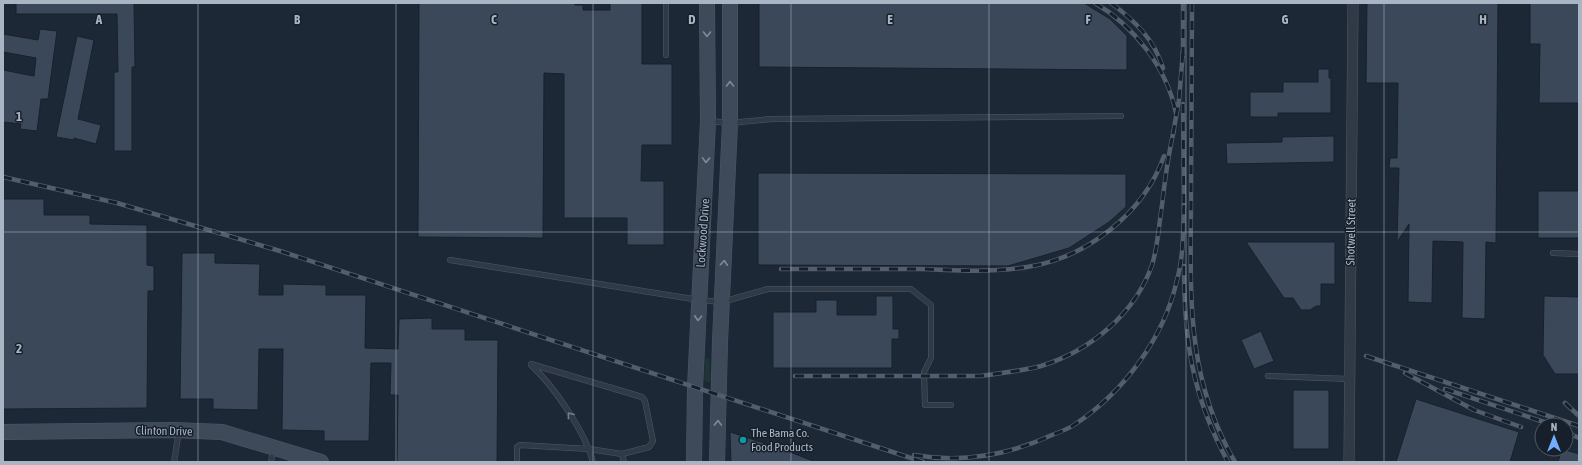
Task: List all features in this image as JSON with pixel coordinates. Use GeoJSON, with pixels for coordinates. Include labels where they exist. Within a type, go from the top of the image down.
{"type":"FeatureCollection","features":[{"type":"Feature","properties":{"kind":"main road","name":"Lockwood Drive"},"geometry":{"type":"LineString","coordinates":[[694,462],[695,388],[708,121],[707,3]]}},
{"type":"Feature","properties":{"kind":"main road","name":"Lockwood Drive"},"geometry":{"type":"LineString","coordinates":[[717,462],[730,123],[730,3]]}},
{"type":"Feature","properties":{"kind":"main road","name":"Clinton Drive"},"geometry":{"type":"LineString","coordinates":[[3,432],[179,430],[222,432],[274,447],[302,459],[321,462]]}},
{"type":"Feature","properties":{"kind":"street","name":"Shotwell Street"},"geometry":{"type":"LineString","coordinates":[[1349,462],[1353,3]]}},
{"type":"Feature","properties":{"kind":"lane"},"geometry":{"type":"LineString","coordinates":[[666,3],[666,55]]}},
{"type":"Feature","properties":{"kind":"lane"},"geometry":{"type":"LineString","coordinates":[[708,121],[730,123],[771,118],[1121,116]]}},
{"type":"Feature","properties":{"kind":"lane"},"geometry":{"type":"LineString","coordinates":[[1553,253],[1579,254]]}},
{"type":"Feature","properties":{"kind":"lane"},"geometry":{"type":"LineString","coordinates":[[450,260],[699,300],[722,302],[768,289],[911,289],[931,305],[931,358],[924,372],[925,405],[951,405]]}},
{"type":"Feature","properties":{"kind":"lane"},"geometry":{"type":"LineString","coordinates":[[517,462],[517,447],[520,445],[589,449],[622,454],[649,447],[653,441],[645,401],[642,397],[531,364],[539,372],[574,420],[589,449],[593,461]]}},
{"type":"Feature","properties":{"kind":"lane"},"geometry":{"type":"LineString","coordinates":[[1268,376],[1350,379]]}},
{"type":"Feature","properties":{"kind":"lane"},"geometry":{"type":"LineString","coordinates":[[174,462],[179,430]]}},
{"type":"Feature","properties":{"kind":"lane"},"geometry":{"type":"LineString","coordinates":[[270,462],[274,447]]}},
{"type":"Feature","properties":{"kind":"lane"},"geometry":{"type":"LineString","coordinates":[[622,454],[624,462]]}},
{"type":"Feature","properties":{"kind":"green space"},"geometry":{"type":"Polygon","coordinates":[[[707,358],[709,359],[711,380],[709,383],[704,380],[705,360],[707,358]]]}},
{"type":"Feature","properties":{"kind":"building"},"geometry":{"type":"Polygon","coordinates":[[[16,3],[134,3],[135,67],[132,67],[132,151],[114,151],[114,72],[118,72],[117,14],[16,14],[16,3]]]}},
{"type":"Feature","properties":{"kind":"building"},"geometry":{"type":"Polygon","coordinates":[[[419,3],[575,3],[575,5],[583,5],[583,10],[610,10],[610,3],[642,3],[642,64],[672,64],[672,145],[642,145],[641,181],[664,181],[664,245],[627,245],[627,218],[564,218],[564,74],[544,73],[543,238],[418,237],[419,3]]]}},
{"type":"Feature","properties":{"kind":"building"},"geometry":{"type":"Polygon","coordinates":[[[759,3],[1084,3],[1110,19],[1127,36],[1127,70],[759,67],[759,3]]]}},
{"type":"Feature","properties":{"kind":"building"},"geometry":{"type":"Polygon","coordinates":[[[1367,3],[1498,3],[1496,243],[1486,242],[1485,319],[1462,318],[1463,242],[1433,241],[1432,303],[1408,302],[1409,224],[1397,242],[1399,168],[1389,168],[1390,158],[1397,158],[1398,83],[1366,83],[1367,3]]]}},
{"type":"Feature","properties":{"kind":"building"},"geometry":{"type":"Polygon","coordinates":[[[1530,3],[1579,3],[1579,103],[1539,103],[1540,44],[1530,44],[1530,3]]]}},
{"type":"Feature","properties":{"kind":"building"},"geometry":{"type":"Polygon","coordinates":[[[40,29],[57,31],[48,99],[41,99],[37,131],[20,129],[21,124],[3,122],[3,70],[34,76],[36,58],[3,52],[3,34],[38,40],[40,29]]]}},
{"type":"Feature","properties":{"kind":"building"},"geometry":{"type":"Polygon","coordinates":[[[77,36],[94,40],[78,119],[101,125],[96,144],[74,138],[74,140],[56,137],[77,36]]]}},
{"type":"Feature","properties":{"kind":"building"},"geometry":{"type":"Polygon","coordinates":[[[1318,69],[1329,69],[1329,78],[1331,78],[1331,113],[1278,113],[1278,117],[1250,117],[1250,92],[1283,92],[1283,82],[1318,82],[1318,69]]]}},
{"type":"Feature","properties":{"kind":"building"},"geometry":{"type":"Polygon","coordinates":[[[1334,136],[1334,162],[1227,164],[1226,143],[1282,142],[1282,137],[1334,136]]]}},
{"type":"Feature","properties":{"kind":"building"},"geometry":{"type":"Polygon","coordinates":[[[758,173],[1126,174],[1126,207],[1109,222],[1069,248],[1008,266],[758,265],[758,173]]]}},
{"type":"Feature","properties":{"kind":"building"},"geometry":{"type":"Polygon","coordinates":[[[1538,191],[1579,191],[1579,238],[1538,238],[1538,191]]]}},
{"type":"Feature","properties":{"kind":"building"},"geometry":{"type":"Polygon","coordinates":[[[3,199],[44,199],[44,215],[90,215],[90,224],[147,225],[147,265],[154,266],[154,291],[148,291],[147,408],[3,409],[3,199]]]}},
{"type":"Feature","properties":{"kind":"building"},"geometry":{"type":"Polygon","coordinates":[[[1246,242],[1335,242],[1335,284],[1321,284],[1321,306],[1316,306],[1310,310],[1301,310],[1293,298],[1284,298],[1246,242]]]}},
{"type":"Feature","properties":{"kind":"building"},"geometry":{"type":"Polygon","coordinates":[[[182,253],[215,253],[215,263],[260,264],[259,295],[283,295],[283,284],[326,285],[326,295],[366,295],[365,348],[398,349],[399,319],[432,318],[432,329],[465,329],[465,340],[498,340],[497,462],[397,462],[398,395],[390,395],[391,363],[371,363],[369,441],[324,441],[324,431],[282,430],[283,349],[259,349],[258,410],[213,409],[213,399],[180,399],[182,253]]]}},
{"type":"Feature","properties":{"kind":"building"},"geometry":{"type":"Polygon","coordinates":[[[876,296],[893,296],[893,329],[899,329],[899,339],[892,339],[892,368],[773,368],[773,312],[816,312],[816,300],[837,300],[837,315],[876,315],[876,296]]]}},
{"type":"Feature","properties":{"kind":"building"},"geometry":{"type":"Polygon","coordinates":[[[1544,296],[1579,297],[1579,374],[1555,374],[1543,355],[1544,296]]]}},
{"type":"Feature","properties":{"kind":"building"},"geometry":{"type":"Polygon","coordinates":[[[1261,331],[1274,361],[1254,369],[1241,340],[1261,331]]]}},
{"type":"Feature","properties":{"kind":"building"},"geometry":{"type":"Polygon","coordinates":[[[1293,390],[1329,390],[1329,449],[1293,449],[1293,390]]]}},
{"type":"Feature","properties":{"kind":"building"},"geometry":{"type":"Polygon","coordinates":[[[1416,399],[1519,432],[1510,462],[1396,462],[1416,399]]]}},
{"type":"Feature","properties":{"kind":"building","name":"The Bama Co. Food Products"},"geometry":{"type":"Polygon","coordinates":[[[730,432],[779,448],[816,462],[731,462],[730,432]]]}},
{"type":"Feature","properties":{"kind":"building"},"geometry":{"type":"Polygon","coordinates":[[[1574,453],[1579,454],[1579,462],[1558,462],[1560,457],[1574,457],[1574,453]]]}},
{"type":"Feature","properties":{"kind":"railway"},"geometry":{"type":"LineString","coordinates":[[1095,3],[1123,24],[1147,50],[1157,64],[1165,80],[1172,96],[1176,113]]}},
{"type":"Feature","properties":{"kind":"railway"},"geometry":{"type":"LineString","coordinates":[[1111,3],[1143,31],[1154,48],[1163,68]]}},
{"type":"Feature","properties":{"kind":"railway"},"geometry":{"type":"LineString","coordinates":[[1183,3],[1183,56]]}},
{"type":"Feature","properties":{"kind":"railway"},"geometry":{"type":"LineString","coordinates":[[1192,3],[1191,298],[1194,331],[1199,364],[1207,397],[1218,429],[1235,462]]}},
{"type":"Feature","properties":{"kind":"railway"},"geometry":{"type":"LineString","coordinates":[[1173,134],[1179,100],[1183,51]]}},
{"type":"Feature","properties":{"kind":"railway"},"geometry":{"type":"LineString","coordinates":[[1183,104],[1184,208]]}},
{"type":"Feature","properties":{"kind":"railway"},"geometry":{"type":"LineString","coordinates":[[795,376],[981,376],[1019,371],[1041,366],[1077,351],[1093,340],[1122,315],[1144,283],[1152,265],[1157,243],[1167,167],[1174,130]]}},
{"type":"Feature","properties":{"kind":"railway"},"geometry":{"type":"LineString","coordinates":[[781,269],[921,269],[987,271],[1014,269],[1049,262],[1071,254],[1091,243],[1110,230],[1128,214],[1143,196],[1155,177],[1164,156]]}},
{"type":"Feature","properties":{"kind":"railway"},"geometry":{"type":"LineString","coordinates":[[3,177],[117,203],[280,251],[923,462]]}},
{"type":"Feature","properties":{"kind":"railway"},"geometry":{"type":"LineString","coordinates":[[914,455],[950,458],[985,456],[1019,448],[1072,426],[1092,412],[1109,397],[1125,380],[1152,343],[1171,302],[1181,261],[1184,202]]}},
{"type":"Feature","properties":{"kind":"railway"},"geometry":{"type":"LineString","coordinates":[[1184,266],[1186,319],[1192,367],[1206,414],[1228,462]]}},
{"type":"Feature","properties":{"kind":"railway"},"geometry":{"type":"LineString","coordinates":[[1366,356],[1579,426]]}},
{"type":"Feature","properties":{"kind":"railway"},"geometry":{"type":"LineString","coordinates":[[1405,373],[1474,410],[1521,427]]}},
{"type":"Feature","properties":{"kind":"railway"},"geometry":{"type":"LineString","coordinates":[[1445,389],[1534,419]]}},
{"type":"Feature","properties":{"kind":"railway"},"geometry":{"type":"LineString","coordinates":[[1565,403],[1579,416]]}},
{"type":"Feature","properties":{"kind":"railway"},"geometry":{"type":"LineString","coordinates":[[1574,436],[1579,438]]}},
{"type":"Feature","properties":{"kind":"place","name":"The Bama Co. Food Products"},"geometry":{"type":"Point","coordinates":[743,440]}}]}
